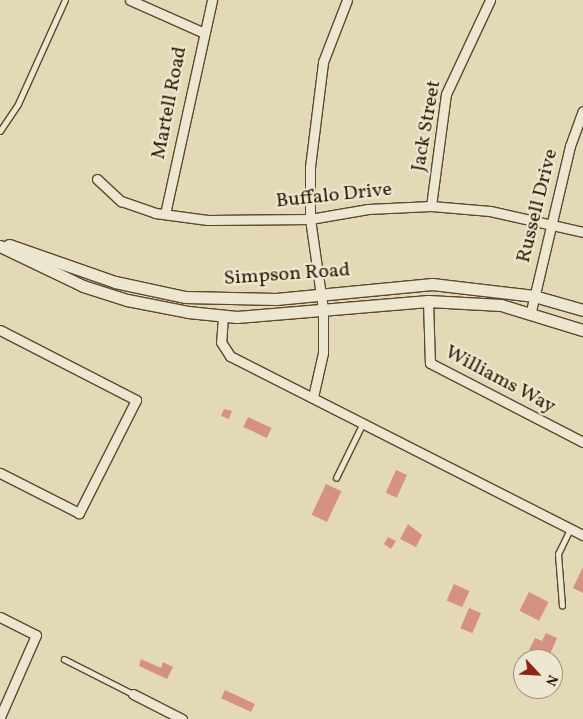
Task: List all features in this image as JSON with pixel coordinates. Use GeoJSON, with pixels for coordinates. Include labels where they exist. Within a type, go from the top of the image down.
{"type":"FeatureCollection","features":[{"type":"Feature","properties":{"kind":"street"},"geometry":{"type":"LineString","coordinates":[[130,0],[202,32]]}},
{"type":"Feature","properties":{"kind":"street","name":"Martell Road"},"geometry":{"type":"LineString","coordinates":[[165,214],[202,32],[212,0]]}},
{"type":"Feature","properties":{"kind":"street"},"geometry":{"type":"LineString","coordinates":[[313,397],[323,353],[323,309],[310,220],[310,167],[323,62],[348,0]]}},
{"type":"Feature","properties":{"kind":"street","name":"Jack Street"},"geometry":{"type":"LineString","coordinates":[[432,206],[446,94],[490,0]]}},
{"type":"Feature","properties":{"kind":"street","name":"Russell Drive"},"geometry":{"type":"LineString","coordinates":[[531,311],[551,222],[583,111]]}},
{"type":"Feature","properties":{"kind":"street","name":"Buffalo Drive"},"geometry":{"type":"LineString","coordinates":[[97,178],[121,201],[165,214],[208,220],[310,220],[368,209],[432,206],[551,222],[583,232]]}},
{"type":"Feature","properties":{"kind":"street","name":"Simpson Road"},"geometry":{"type":"LineString","coordinates":[[0,244],[166,294],[234,300],[432,284],[534,296],[583,310]]}},
{"type":"Feature","properties":{"kind":"street","name":"Simpson Road"},"geometry":{"type":"LineString","coordinates":[[0,244],[68,279],[127,300],[222,316],[428,301],[531,311],[583,330]]}},
{"type":"Feature","properties":{"kind":"street","name":"Williams Way"},"geometry":{"type":"LineString","coordinates":[[428,301],[430,363],[583,442]]}},
{"type":"Feature","properties":{"kind":"street","name":"Simpson Road"},"geometry":{"type":"LineString","coordinates":[[222,316],[221,342],[230,356],[583,535]]}},
{"type":"Feature","properties":{"kind":"street"},"geometry":{"type":"LineString","coordinates":[[0,330],[136,400],[79,513],[0,473]]}},
{"type":"Feature","properties":{"kind":"street"},"geometry":{"type":"LineString","coordinates":[[0,617],[36,635],[0,717]]}},
{"type":"Feature","properties":{"kind":"street"},"geometry":{"type":"LineString","coordinates":[[133,694],[182,719]]}},
{"type":"Feature","properties":{"kind":"lane"},"geometry":{"type":"LineString","coordinates":[[0,131],[18,104],[64,0]]}},
{"type":"Feature","properties":{"kind":"lane"},"geometry":{"type":"LineString","coordinates":[[336,478],[363,422]]}},
{"type":"Feature","properties":{"kind":"lane"},"geometry":{"type":"LineString","coordinates":[[562,606],[558,554],[570,528]]}},
{"type":"Feature","properties":{"kind":"lane"},"geometry":{"type":"LineString","coordinates":[[64,659],[133,694]]}},
{"type":"Feature","properties":{"kind":"building"},"geometry":{"type":"Polygon","coordinates":[[[224,409],[232,411],[229,419],[221,416],[224,409]]]}},
{"type":"Feature","properties":{"kind":"building"},"geometry":{"type":"Polygon","coordinates":[[[248,417],[272,428],[267,438],[243,427],[248,417]]]}},
{"type":"Feature","properties":{"kind":"building"},"geometry":{"type":"Polygon","coordinates":[[[396,470],[407,475],[397,498],[386,493],[396,470]]]}},
{"type":"Feature","properties":{"kind":"building"},"geometry":{"type":"Polygon","coordinates":[[[326,484],[341,491],[327,522],[312,515],[326,484]]]}},
{"type":"Feature","properties":{"kind":"building"},"geometry":{"type":"Polygon","coordinates":[[[408,524],[422,535],[416,547],[400,539],[408,524]]]}},
{"type":"Feature","properties":{"kind":"building"},"geometry":{"type":"Polygon","coordinates":[[[388,537],[396,541],[391,549],[384,544],[388,537]]]}},
{"type":"Feature","properties":{"kind":"building"},"geometry":{"type":"Polygon","coordinates":[[[583,567],[583,593],[573,588],[583,567]]]}},
{"type":"Feature","properties":{"kind":"building"},"geometry":{"type":"Polygon","coordinates":[[[454,584],[470,591],[462,607],[447,600],[454,584]]]}},
{"type":"Feature","properties":{"kind":"building"},"geometry":{"type":"Polygon","coordinates":[[[529,592],[549,602],[539,621],[519,611],[529,592]]]}},
{"type":"Feature","properties":{"kind":"building"},"geometry":{"type":"Polygon","coordinates":[[[469,608],[481,613],[472,633],[460,628],[469,608]]]}},
{"type":"Feature","properties":{"kind":"building"},"geometry":{"type":"Polygon","coordinates":[[[546,633],[557,638],[552,649],[530,649],[535,638],[542,641],[546,633]]]}},
{"type":"Feature","properties":{"kind":"building"},"geometry":{"type":"Polygon","coordinates":[[[141,659],[161,668],[163,662],[173,667],[167,679],[139,666],[141,659]]]}},
{"type":"Feature","properties":{"kind":"building"},"geometry":{"type":"Polygon","coordinates":[[[225,690],[255,704],[251,712],[221,698],[225,690]]]}}]}
